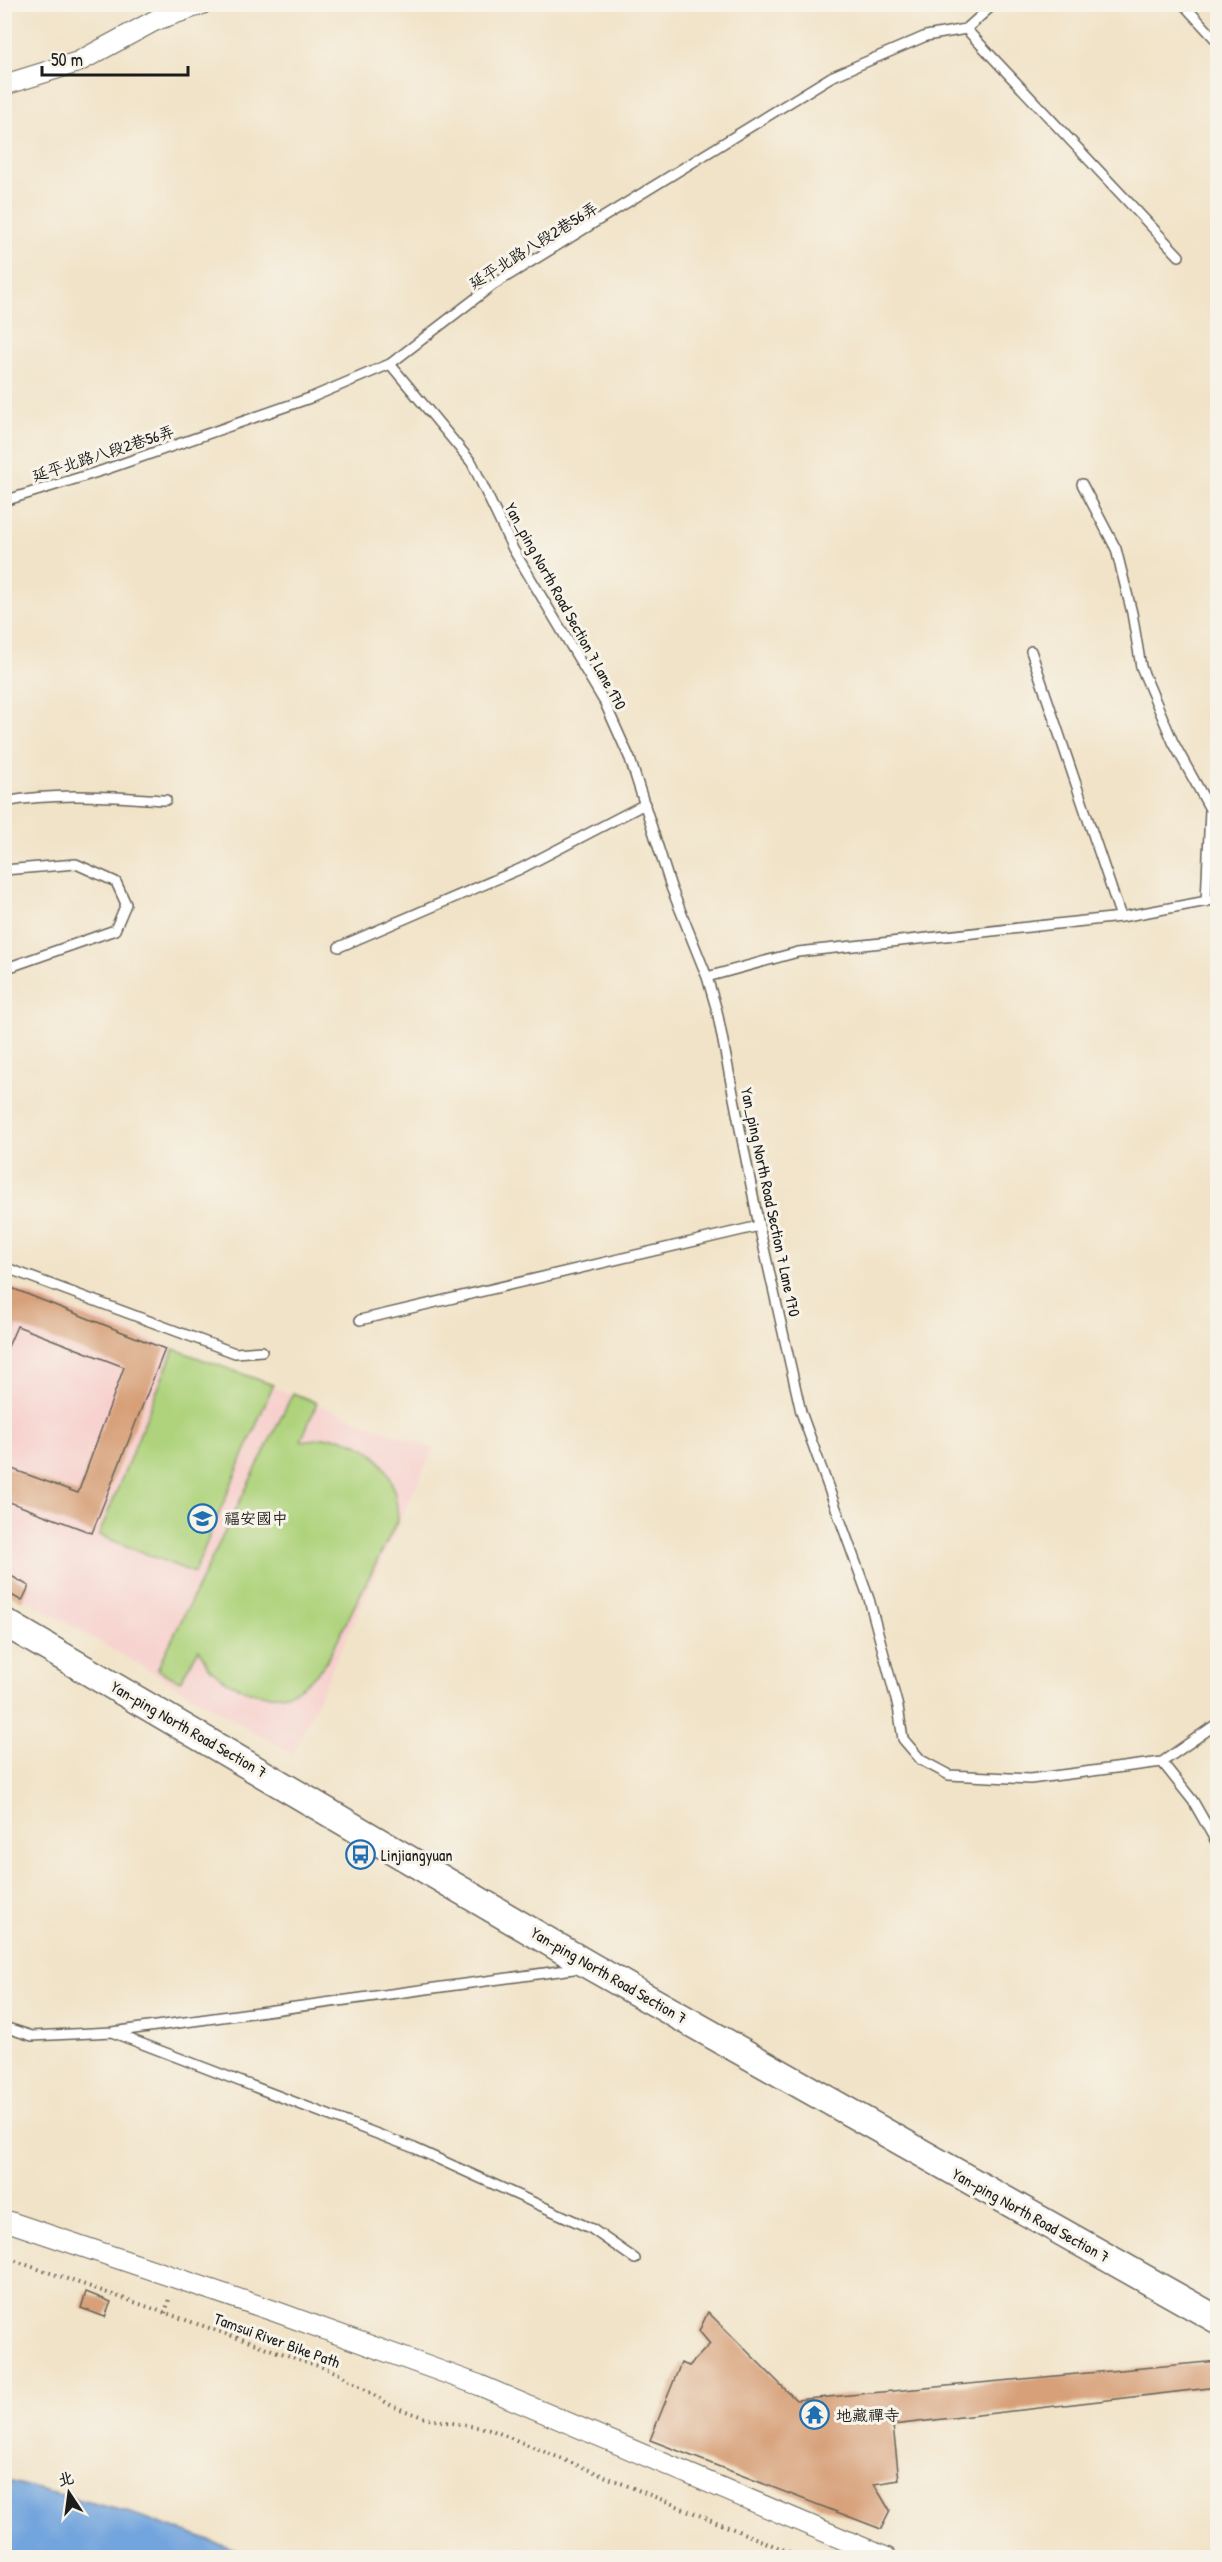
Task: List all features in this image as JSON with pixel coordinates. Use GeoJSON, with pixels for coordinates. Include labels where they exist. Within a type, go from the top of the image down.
{"type":"FeatureCollection","features":[{"type":"Feature","properties":{"kind":"street"},"geometry":{"type":"LineString","coordinates":[[4,85],[78,62],[156,20],[202,4]]}},
{"type":"Feature","properties":{"kind":"street","name":"Yan-ping North Road Section 7"},"geometry":{"type":"LineString","coordinates":[[4,1622],[592,1967],[1218,2320]]}},
{"type":"Feature","properties":{"kind":"street"},"geometry":{"type":"LineString","coordinates":[[4,2220],[274,2311],[479,2385],[887,2558]]}},
{"type":"Feature","properties":{"kind":"lane"},"geometry":{"type":"LineString","coordinates":[[994,4],[966,29],[1179,256]]}},
{"type":"Feature","properties":{"kind":"lane"},"geometry":{"type":"LineString","coordinates":[[1183,4],[1218,42]]}},
{"type":"Feature","properties":{"kind":"lane","name":"延平北路八段2巷56弄"},"geometry":{"type":"LineString","coordinates":[[4,501],[104,470],[299,402],[390,364],[493,285],[831,77],[926,36],[966,29]]}},
{"type":"Feature","properties":{"kind":"lane","name":"Yan_ping North Road Section 7 Lane 170"},"geometry":{"type":"LineString","coordinates":[[390,364],[472,463],[513,549],[605,703],[630,759],[670,887],[707,977],[717,1011],[759,1226],[801,1412],[869,1599],[898,1707],[903,1739],[921,1760],[949,1776],[1030,1779],[1162,1762]]}},
{"type":"Feature","properties":{"kind":"lane"},"geometry":{"type":"LineString","coordinates":[[1082,484],[1116,549],[1132,613],[1141,667],[1173,742],[1210,809],[1206,902]]}},
{"type":"Feature","properties":{"kind":"lane"},"geometry":{"type":"LineString","coordinates":[[1031,651],[1121,917]]}},
{"type":"Feature","properties":{"kind":"lane"},"geometry":{"type":"LineString","coordinates":[[4,802],[24,798],[80,796],[166,800]]}},
{"type":"Feature","properties":{"kind":"lane"},"geometry":{"type":"LineString","coordinates":[[339,947],[520,869],[645,804]]}},
{"type":"Feature","properties":{"kind":"lane"},"geometry":{"type":"LineString","coordinates":[[4,870],[76,864],[117,882],[126,904],[115,930],[4,969]]}},
{"type":"Feature","properties":{"kind":"lane"},"geometry":{"type":"LineString","coordinates":[[707,977],[798,952],[1121,917],[1218,899]]}},
{"type":"Feature","properties":{"kind":"lane"},"geometry":{"type":"LineString","coordinates":[[360,1320],[759,1226]]}},
{"type":"Feature","properties":{"kind":"lane"},"geometry":{"type":"LineString","coordinates":[[4,1267],[235,1353],[262,1351]]}},
{"type":"Feature","properties":{"kind":"lane"},"geometry":{"type":"LineString","coordinates":[[1218,1723],[1162,1762],[1193,1801],[1218,1845]]}},
{"type":"Feature","properties":{"kind":"lane"},"geometry":{"type":"LineString","coordinates":[[4,2027],[32,2036],[112,2032],[592,1967]]}},
{"type":"Feature","properties":{"kind":"lane"},"geometry":{"type":"LineString","coordinates":[[112,2032],[414,2148],[592,2229],[635,2259]]}},
{"type":"Feature","properties":{"kind":"path","name":"Tamsui River Bike Path"},"geometry":{"type":"LineString","coordinates":[[4,2256],[336,2372],[401,2410],[428,2419],[489,2429],[804,2558]]}},
{"type":"Feature","properties":{"kind":"shaded area","name":"福安國中"},"geometry":{"type":"Polygon","coordinates":[[[4,1283],[433,1449],[293,1754],[5,1587],[4,1283]]]}},
{"type":"Feature","properties":{"kind":"green space"},"geometry":{"type":"Polygon","coordinates":[[[174,1349],[273,1385],[194,1573],[99,1535],[174,1349]]]}},
{"type":"Feature","properties":{"kind":"green space"},"geometry":{"type":"Polygon","coordinates":[[[293,1393],[317,1403],[301,1441],[339,1438],[366,1449],[376,1457],[390,1478],[397,1504],[398,1519],[326,1663],[303,1686],[286,1694],[276,1695],[246,1690],[227,1681],[211,1669],[199,1649],[180,1681],[157,1670],[293,1393]]]}},
{"type":"Feature","properties":{"kind":"water"},"geometry":{"type":"Polygon","coordinates":[[[4,2480],[131,2513],[256,2557],[5,2557],[4,2480]]]}},
{"type":"Feature","properties":{"kind":"building"},"geometry":{"type":"Polygon","coordinates":[[[4,1285],[165,1349],[92,1533],[4,1500],[4,1466],[78,1493],[124,1367],[17,1326],[4,1356],[4,1285]]]}},
{"type":"Feature","properties":{"kind":"building"},"geometry":{"type":"Polygon","coordinates":[[[4,1572],[29,1586],[22,1601],[4,1591],[4,1572]]]}},
{"type":"Feature","properties":{"kind":"building"},"geometry":{"type":"Polygon","coordinates":[[[86,2292],[111,2302],[105,2317],[81,2308],[86,2292]]]}},
{"type":"Feature","properties":{"kind":"building","name":"地藏禪寺"},"geometry":{"type":"Polygon","coordinates":[[[708,2312],[796,2400],[1218,2361],[1218,2387],[893,2425],[899,2480],[874,2484],[890,2511],[881,2529],[650,2440],[681,2363],[689,2366],[710,2344],[699,2331],[708,2312]]]}},
{"type":"Feature","properties":{"kind":"place","name":"福安國中"},"geometry":{"type":"Point","coordinates":[203,1518]}},
{"type":"Feature","properties":{"kind":"place","name":"Linjiangyuan"},"geometry":{"type":"Point","coordinates":[360,1855]}},
{"type":"Feature","properties":{"kind":"place","name":"地藏禪寺"},"geometry":{"type":"Point","coordinates":[815,2415]}}]}
